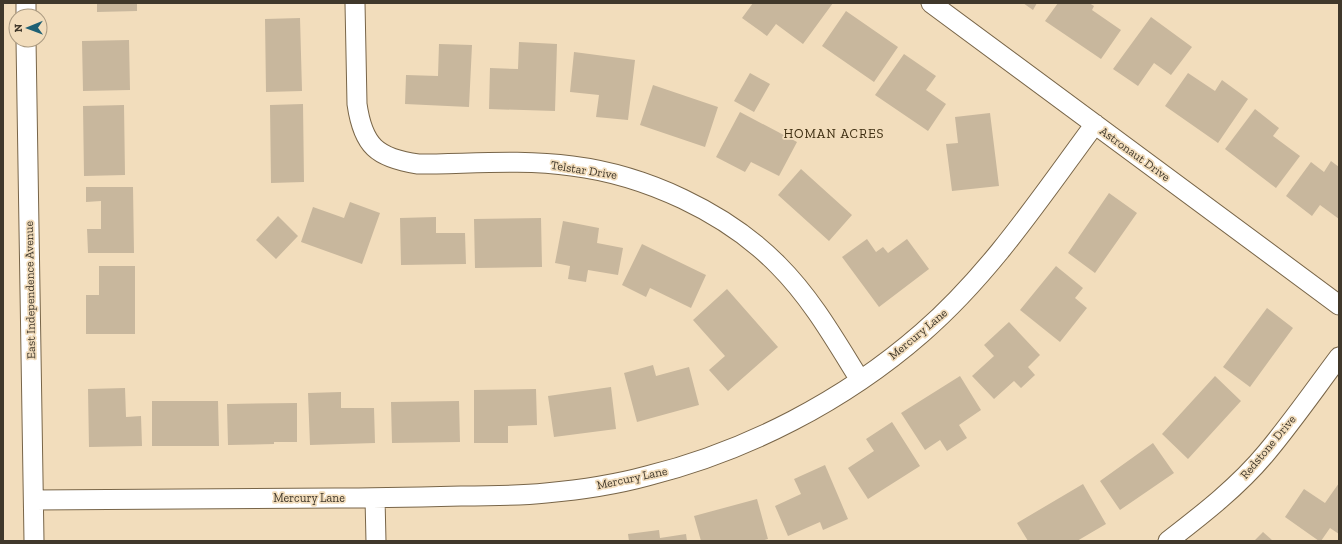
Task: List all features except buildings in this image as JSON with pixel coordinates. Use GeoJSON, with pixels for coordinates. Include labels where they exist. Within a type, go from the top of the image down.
{"type":"FeatureCollection","features":[{"type":"Feature","properties":{"kind":"street","name":"Telstar Drive"},"geometry":{"type":"LineString","coordinates":[[355,3],[357,104],[360,120],[364,133],[373,146],[385,156],[400,162],[418,164],[528,163],[571,166],[621,175],[645,183],[700,208],[745,236],[778,265],[794,282],[821,317],[860,380]]}},
{"type":"Feature","properties":{"kind":"street","name":"Astronaut Drive"},"geometry":{"type":"LineString","coordinates":[[931,3],[1339,305]]}},
{"type":"Feature","properties":{"kind":"street","name":"East Independence Avenue"},"geometry":{"type":"LineString","coordinates":[[26,48],[34,541]]}},
{"type":"Feature","properties":{"kind":"street","name":"Mercury Lane"},"geometry":{"type":"LineString","coordinates":[[34,500],[375,498],[543,494],[645,477],[709,457],[742,444],[805,414],[860,380],[921,334],[967,290],[1010,239],[1095,124]]}},
{"type":"Feature","properties":{"kind":"street","name":"Redstone Drive"},"geometry":{"type":"LineString","coordinates":[[1168,541],[1241,480],[1267,452],[1339,357]]}},
{"type":"Feature","properties":{"kind":"street"},"geometry":{"type":"LineString","coordinates":[[375,498],[376,541]]}},
{"type":"Feature","properties":{"kind":"district","name":"HOMAN ACRES"},"geometry":{"type":"Point","coordinates":[834,133]}}]}
